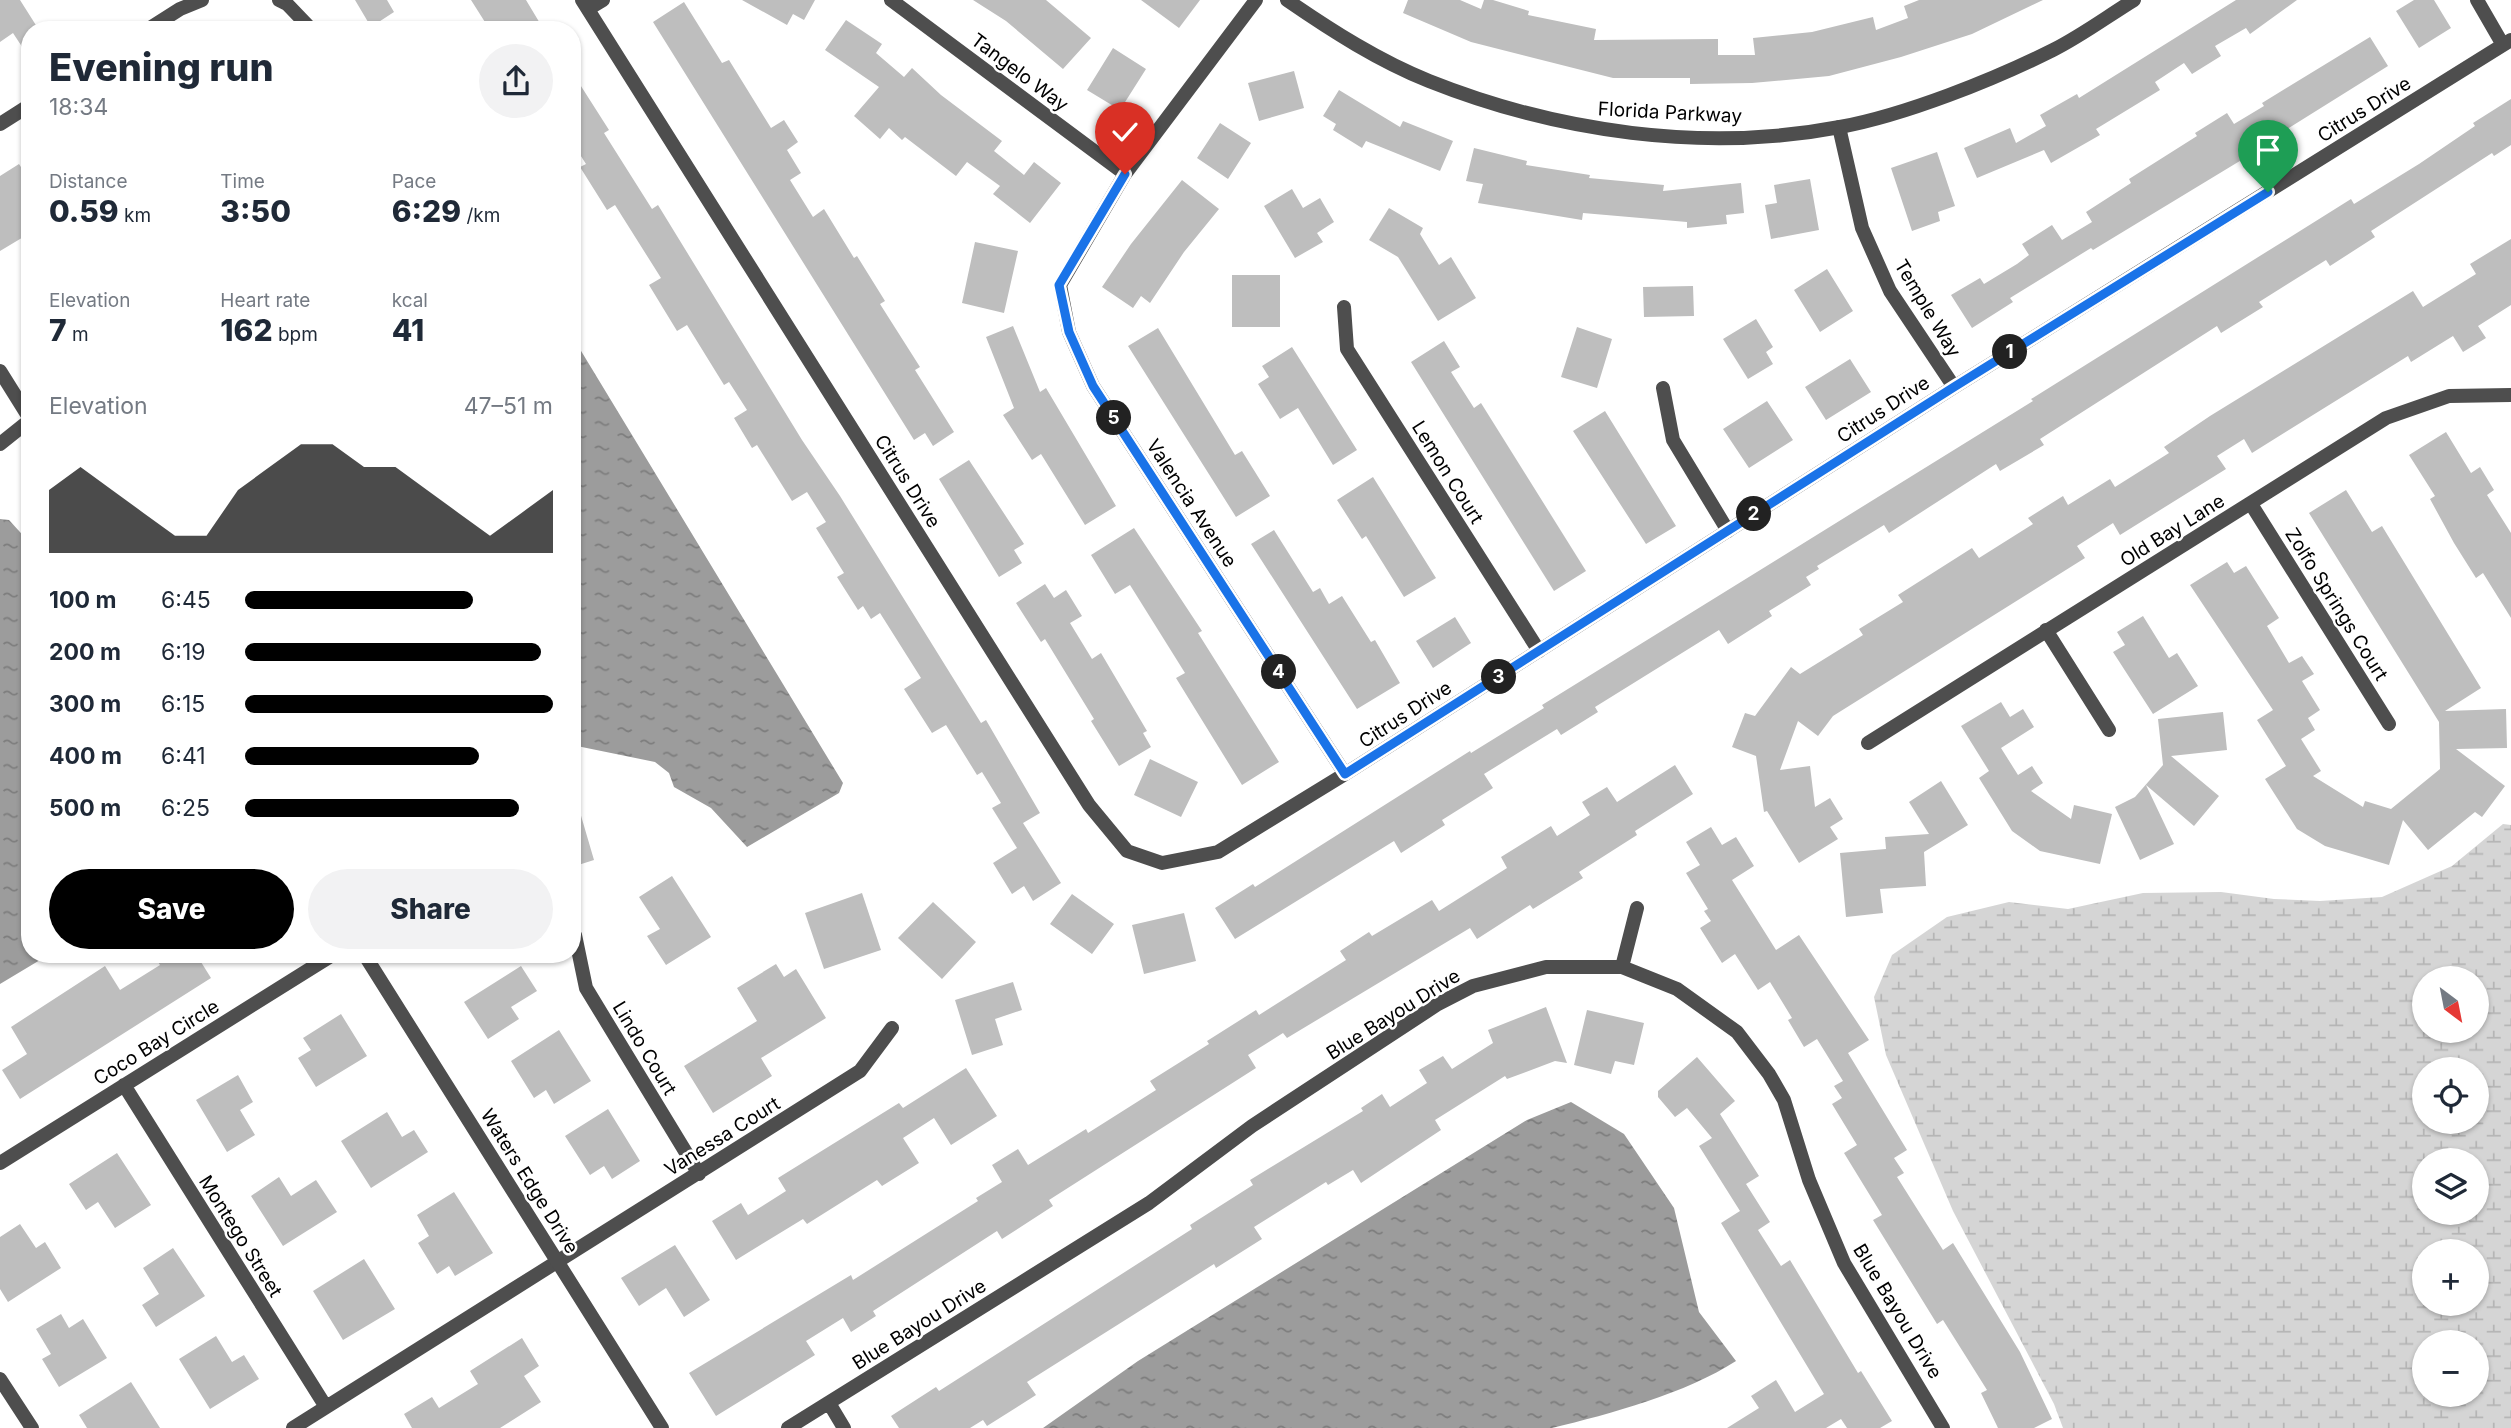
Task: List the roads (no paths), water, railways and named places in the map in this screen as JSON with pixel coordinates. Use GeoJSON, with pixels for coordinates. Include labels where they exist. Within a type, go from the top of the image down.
{"type":"FeatureCollection","features":[{"type":"Feature","properties":{"kind":"street"},"geometry":{"type":"LineString","coordinates":[[161,21],[202,0]]}},
{"type":"Feature","properties":{"kind":"street"},"geometry":{"type":"LineString","coordinates":[[279,0],[288,4],[304,21]]}},
{"type":"Feature","properties":{"kind":"street"},"geometry":{"type":"LineString","coordinates":[[585,5],[603,0]]}},
{"type":"Feature","properties":{"kind":"street","name":"Tangelo Way"},"geometry":{"type":"LineString","coordinates":[[891,0],[1125,174]]}},
{"type":"Feature","properties":{"kind":"street","name":"Valencia Avenue"},"geometry":{"type":"LineString","coordinates":[[1256,0],[1125,174],[1059,285],[1069,332],[1093,386],[1345,774]]}},
{"type":"Feature","properties":{"kind":"street","name":"Florida Parkway"},"geometry":{"type":"LineString","coordinates":[[1287,0],[1339,36],[1428,81],[1511,109],[1601,130],[1728,139],[1839,127],[1916,107],[2054,49],[2134,0]]}},
{"type":"Feature","properties":{"kind":"street"},"geometry":{"type":"LineString","coordinates":[[2477,0],[2507,43]]}},
{"type":"Feature","properties":{"kind":"street","name":"Citrus Drive"},"geometry":{"type":"LineString","coordinates":[[585,5],[1082,793],[1127,850],[1162,863],[1218,852],[1954,387],[2507,43]]}},
{"type":"Feature","properties":{"kind":"street"},"geometry":{"type":"LineString","coordinates":[[0,124],[21,111]]}},
{"type":"Feature","properties":{"kind":"street","name":"Temple Way"},"geometry":{"type":"LineString","coordinates":[[1839,127],[1862,228],[1884,278],[1954,387]]}},
{"type":"Feature","properties":{"kind":"street","name":"Lemon Court"},"geometry":{"type":"LineString","coordinates":[[1344,307],[1346,349],[1539,651]]}},
{"type":"Feature","properties":{"kind":"street"},"geometry":{"type":"LineString","coordinates":[[0,371],[21,405]]}},
{"type":"Feature","properties":{"kind":"street"},"geometry":{"type":"LineString","coordinates":[[1663,388],[1673,440],[1728,531]]}},
{"type":"Feature","properties":{"kind":"street","name":"Old Bay Lane"},"geometry":{"type":"LineString","coordinates":[[1868,743],[2386,418],[2449,396],[2511,396]]}},
{"type":"Feature","properties":{"kind":"street"},"geometry":{"type":"LineString","coordinates":[[0,444],[21,427]]}},
{"type":"Feature","properties":{"kind":"street","name":"Zolfo Springs Court"},"geometry":{"type":"LineString","coordinates":[[2251,503],[2389,724]]}},
{"type":"Feature","properties":{"kind":"street"},"geometry":{"type":"LineString","coordinates":[[2046,630],[2109,730]]}},
{"type":"Feature","properties":{"kind":"street"},"geometry":{"type":"LineString","coordinates":[[1622,967],[1637,908]]}},
{"type":"Feature","properties":{"kind":"street","name":"Coco Bay Circle"},"geometry":{"type":"LineString","coordinates":[[0,1163],[320,963]]}},
{"type":"Feature","properties":{"kind":"street","name":"Waters Edge Drive"},"geometry":{"type":"LineString","coordinates":[[370,963],[662,1428]]}},
{"type":"Feature","properties":{"kind":"street","name":"Lindo Court"},"geometry":{"type":"LineString","coordinates":[[581,963],[586,988],[699,1174]]}},
{"type":"Feature","properties":{"kind":"street","name":"Blue Bayou Drive"},"geometry":{"type":"LineString","coordinates":[[788,1428],[1149,1203],[1252,1126],[1438,1004],[1473,986],[1546,967],[1622,967],[1677,989],[1737,1032],[1769,1074],[1784,1100],[1809,1180],[1844,1263],[1943,1428]]}},
{"type":"Feature","properties":{"kind":"street","name":"Vanessa Court"},"geometry":{"type":"LineString","coordinates":[[559,1263],[860,1071],[892,1028]]}},
{"type":"Feature","properties":{"kind":"street","name":"Montego Street"},"geometry":{"type":"LineString","coordinates":[[124,1085],[326,1407]]}},
{"type":"Feature","properties":{"kind":"street"},"geometry":{"type":"LineString","coordinates":[[293,1428],[559,1263]]}},
{"type":"Feature","properties":{"kind":"street"},"geometry":{"type":"LineString","coordinates":[[0,1378],[32,1428]]}},
{"type":"Feature","properties":{"kind":"street"},"geometry":{"type":"LineString","coordinates":[[829,1403],[844,1428]]}},
{"type":"Feature","properties":{"kind":"water"},"geometry":{"type":"Polygon","coordinates":[[[581,351],[843,783],[839,793],[747,847],[711,808],[674,787],[669,773],[655,762],[581,747],[581,351]]]}},
{"type":"Feature","properties":{"kind":"water"},"geometry":{"type":"Polygon","coordinates":[[[0,519],[9,520],[21,533],[21,963],[35,963],[0,984],[0,519]]]}},
{"type":"Feature","properties":{"kind":"water"},"geometry":{"type":"Polygon","coordinates":[[[1571,1102],[1624,1134],[1674,1208],[1699,1312],[1736,1361],[1672,1393],[1552,1428],[1043,1428],[1138,1361],[1527,1120],[1571,1102]]]}}]}
